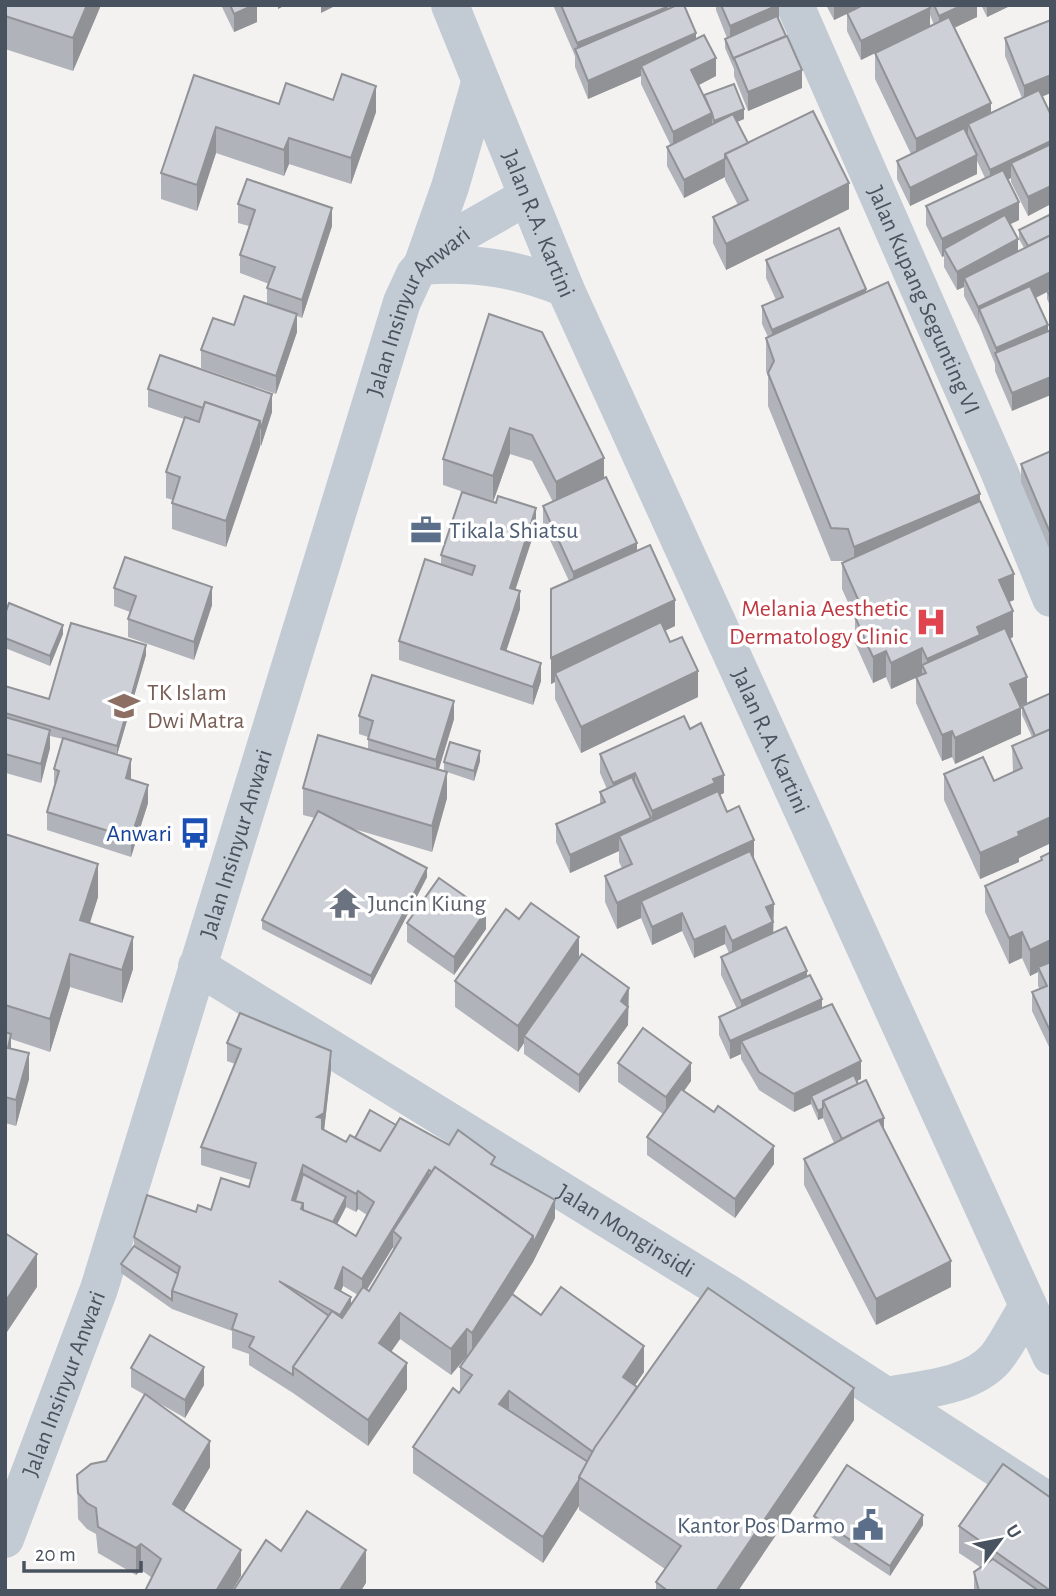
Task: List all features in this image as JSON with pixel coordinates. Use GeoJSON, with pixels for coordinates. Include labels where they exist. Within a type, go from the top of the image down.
{"type":"FeatureCollection","features":[{"type":"Feature","properties":{"kind":"street","name":"Jalan R.A. Kartini"},"geometry":{"type":"LineString","coordinates":[[450,5],[565,288],[1051,1356]]}},
{"type":"Feature","properties":{"kind":"street","name":"Jalan Kupang Segunting VI"},"geometry":{"type":"LineString","coordinates":[[794,5],[1051,598]]}},
{"type":"Feature","properties":{"kind":"street"},"geometry":{"type":"LineString","coordinates":[[481,83],[454,176],[422,266],[460,263],[496,267],[536,276],[565,288]]}},
{"type":"Feature","properties":{"kind":"street","name":"Jalan Insinyur Anwari"},"geometry":{"type":"LineString","coordinates":[[5,1539],[99,1289],[402,302],[415,274],[422,266],[468,230],[526,197]]}},
{"type":"Feature","properties":{"kind":"street"},"geometry":{"type":"LineString","coordinates":[[1002,481],[1039,466]]}},
{"type":"Feature","properties":{"kind":"street","name":"Jalan Monginsidi"},"geometry":{"type":"LineString","coordinates":[[197,966],[729,1294],[1051,1503]]}},
{"type":"Feature","properties":{"kind":"street"},"geometry":{"type":"LineString","coordinates":[[888,1396],[953,1383],[978,1373],[996,1358],[1028,1306]]}},
{"type":"Feature","properties":{"kind":"building"},"geometry":{"type":"Polygon","coordinates":[[[5,5],[87,5],[73,38],[5,16],[5,5]]]}},
{"type":"Feature","properties":{"kind":"building"},"geometry":{"type":"Polygon","coordinates":[[[230,5],[254,5],[234,14],[230,5]]]}},
{"type":"Feature","properties":{"kind":"building"},"geometry":{"type":"Polygon","coordinates":[[[561,5],[667,5],[667,7],[577,43],[561,5]]]}},
{"type":"Feature","properties":{"kind":"building"},"geometry":{"type":"Polygon","coordinates":[[[677,5],[684,5],[696,33],[588,81],[575,49],[677,5]]]}},
{"type":"Feature","properties":{"kind":"building"},"geometry":{"type":"Polygon","coordinates":[[[721,5],[778,5],[730,26],[721,5]]]}},
{"type":"Feature","properties":{"kind":"building"},"geometry":{"type":"Polygon","coordinates":[[[863,5],[929,5],[930,8],[861,41],[847,13],[863,5]]]}},
{"type":"Feature","properties":{"kind":"building"},"geometry":{"type":"Polygon","coordinates":[[[934,5],[963,5],[939,16],[934,5]]]}},
{"type":"Feature","properties":{"kind":"building"},"geometry":{"type":"Polygon","coordinates":[[[777,16],[786,36],[734,60],[725,39],[777,16]]]}},
{"type":"Feature","properties":{"kind":"building"},"geometry":{"type":"Polygon","coordinates":[[[949,17],[991,103],[916,139],[875,53],[949,17]]]}},
{"type":"Feature","properties":{"kind":"building"},"geometry":{"type":"Polygon","coordinates":[[[1051,20],[1051,75],[1024,86],[1005,38],[1051,20]]]}},
{"type":"Feature","properties":{"kind":"building"},"geometry":{"type":"Polygon","coordinates":[[[704,35],[716,58],[691,70],[712,113],[673,132],[641,66],[704,35]]]}},
{"type":"Feature","properties":{"kind":"building"},"geometry":{"type":"Polygon","coordinates":[[[787,36],[802,70],[748,92],[734,58],[787,36]]]}},
{"type":"Feature","properties":{"kind":"building"},"geometry":{"type":"Polygon","coordinates":[[[342,74],[376,86],[351,158],[289,138],[284,150],[216,127],[197,185],[161,173],[194,75],[279,104],[286,83],[333,100],[342,74]]]}},
{"type":"Feature","properties":{"kind":"building"},"geometry":{"type":"Polygon","coordinates":[[[734,84],[744,109],[714,121],[704,95],[734,84]]]}},
{"type":"Feature","properties":{"kind":"building"},"geometry":{"type":"Polygon","coordinates":[[[1039,90],[1051,115],[1051,141],[990,170],[968,124],[1039,90]]]}},
{"type":"Feature","properties":{"kind":"building"},"geometry":{"type":"Polygon","coordinates":[[[813,111],[849,183],[726,244],[713,217],[748,200],[725,154],[813,111]]]}},
{"type":"Feature","properties":{"kind":"building"},"geometry":{"type":"Polygon","coordinates":[[[733,114],[748,143],[725,154],[725,159],[684,180],[667,147],[733,114]]]}},
{"type":"Feature","properties":{"kind":"building"},"geometry":{"type":"Polygon","coordinates":[[[964,128],[977,155],[910,188],[897,161],[964,128]]]}},
{"type":"Feature","properties":{"kind":"building"},"geometry":{"type":"Polygon","coordinates":[[[1051,144],[1051,186],[1028,197],[1011,163],[1051,144]]]}},
{"type":"Feature","properties":{"kind":"building"},"geometry":{"type":"Polygon","coordinates":[[[1003,170],[1019,202],[942,239],[926,206],[1003,170]]]}},
{"type":"Feature","properties":{"kind":"building"},"geometry":{"type":"Polygon","coordinates":[[[247,179],[332,208],[302,300],[267,288],[275,267],[240,255],[255,210],[238,204],[247,179]]]}},
{"type":"Feature","properties":{"kind":"building"},"geometry":{"type":"Polygon","coordinates":[[[1005,215],[1018,239],[957,272],[944,249],[1005,215]]]}},
{"type":"Feature","properties":{"kind":"building"},"geometry":{"type":"Polygon","coordinates":[[[1049,215],[1051,235],[1028,246],[1019,230],[1049,215]]]}},
{"type":"Feature","properties":{"kind":"building"},"geometry":{"type":"Polygon","coordinates":[[[839,228],[866,289],[772,330],[762,306],[783,297],[766,260],[839,228]]]}},
{"type":"Feature","properties":{"kind":"building"},"geometry":{"type":"Polygon","coordinates":[[[1051,235],[1051,272],[978,307],[964,278],[1051,235]]]}},
{"type":"Feature","properties":{"kind":"building"},"geometry":{"type":"Polygon","coordinates":[[[888,282],[980,494],[854,547],[848,529],[831,528],[768,373],[774,361],[766,338],[888,282]]]}},
{"type":"Feature","properties":{"kind":"building"},"geometry":{"type":"Polygon","coordinates":[[[1030,286],[1048,325],[996,348],[979,309],[1030,286]]]}},
{"type":"Feature","properties":{"kind":"building"},"geometry":{"type":"Polygon","coordinates":[[[244,296],[297,314],[276,376],[201,350],[213,318],[234,325],[244,296]]]}},
{"type":"Feature","properties":{"kind":"building"},"geometry":{"type":"Polygon","coordinates":[[[489,314],[542,332],[604,458],[556,482],[532,435],[510,428],[493,476],[443,459],[489,314]]]}},
{"type":"Feature","properties":{"kind":"building"},"geometry":{"type":"Polygon","coordinates":[[[1051,330],[1051,377],[1012,393],[995,353],[1051,330]]]}},
{"type":"Feature","properties":{"kind":"building"},"geometry":{"type":"Polygon","coordinates":[[[160,355],[272,394],[261,428],[260,421],[205,402],[203,408],[148,389],[160,355]]]}},
{"type":"Feature","properties":{"kind":"building"},"geometry":{"type":"Polygon","coordinates":[[[205,402],[260,421],[226,521],[172,503],[180,477],[166,472],[185,417],[199,422],[205,402]]]}},
{"type":"Feature","properties":{"kind":"building"},"geometry":{"type":"Polygon","coordinates":[[[1051,451],[1051,535],[1021,464],[1051,451]]]}},
{"type":"Feature","properties":{"kind":"building"},"geometry":{"type":"Polygon","coordinates":[[[606,477],[637,543],[573,572],[543,506],[606,477]]]}},
{"type":"Feature","properties":{"kind":"building"},"geometry":{"type":"Polygon","coordinates":[[[462,492],[496,503],[498,496],[536,508],[510,588],[520,591],[501,649],[541,663],[533,687],[399,641],[425,559],[472,575],[475,566],[441,555],[462,492]]]}},
{"type":"Feature","properties":{"kind":"building","name":"Melania Aesthetic Dermatology Clinic"},"geometry":{"type":"Polygon","coordinates":[[[980,501],[1014,574],[999,580],[1013,611],[977,627],[980,635],[927,659],[922,648],[891,663],[886,651],[873,657],[855,617],[864,613],[842,563],[980,501]]]}},
{"type":"Feature","properties":{"kind":"building"},"geometry":{"type":"Polygon","coordinates":[[[650,545],[675,600],[551,658],[551,589],[650,545]]]}},
{"type":"Feature","properties":{"kind":"building"},"geometry":{"type":"Polygon","coordinates":[[[125,557],[212,587],[194,642],[128,619],[136,596],[114,588],[125,557]]]}},
{"type":"Feature","properties":{"kind":"building"},"geometry":{"type":"Polygon","coordinates":[[[9,603],[63,625],[50,656],[5,638],[5,614],[9,603]]]}},
{"type":"Feature","properties":{"kind":"building"},"geometry":{"type":"Polygon","coordinates":[[[661,622],[670,642],[682,637],[698,671],[581,727],[555,673],[661,622]]]}},
{"type":"Feature","properties":{"kind":"building"},"geometry":{"type":"Polygon","coordinates":[[[71,623],[146,645],[117,746],[5,713],[5,686],[49,699],[71,623]]]}},
{"type":"Feature","properties":{"kind":"building"},"geometry":{"type":"Polygon","coordinates":[[[1005,628],[1027,677],[1010,684],[1021,708],[955,738],[952,731],[942,735],[916,677],[926,673],[922,665],[1005,628]]]}},
{"type":"Feature","properties":{"kind":"building"},"geometry":{"type":"Polygon","coordinates":[[[372,675],[454,701],[436,760],[368,739],[373,721],[359,716],[372,675]]]}},
{"type":"Feature","properties":{"kind":"building"},"geometry":{"type":"Polygon","coordinates":[[[1051,693],[1051,729],[1035,736],[1022,706],[1051,693]]]}},
{"type":"Feature","properties":{"kind":"building"},"geometry":{"type":"Polygon","coordinates":[[[684,716],[690,729],[701,723],[724,775],[713,779],[715,783],[652,811],[635,773],[613,783],[600,754],[684,716]]]}},
{"type":"Feature","properties":{"kind":"building"},"geometry":{"type":"Polygon","coordinates":[[[5,717],[50,730],[41,764],[5,754],[5,717]]]}},
{"type":"Feature","properties":{"kind":"building"},"geometry":{"type":"Polygon","coordinates":[[[1051,729],[1051,817],[1018,832],[1019,836],[980,853],[944,774],[983,757],[994,781],[1022,768],[1012,746],[1051,729]]]}},
{"type":"Feature","properties":{"kind":"building"},"geometry":{"type":"Polygon","coordinates":[[[318,735],[447,772],[432,826],[303,788],[318,735]]]}},
{"type":"Feature","properties":{"kind":"building"},"geometry":{"type":"Polygon","coordinates":[[[63,738],[131,759],[126,778],[148,785],[131,838],[47,812],[59,771],[54,769],[63,738]]]}},
{"type":"Feature","properties":{"kind":"building"},"geometry":{"type":"Polygon","coordinates":[[[450,742],[480,751],[474,771],[444,762],[450,742]]]}},
{"type":"Feature","properties":{"kind":"building"},"geometry":{"type":"Polygon","coordinates":[[[632,777],[651,818],[570,855],[556,824],[605,802],[600,792],[632,777]]]}},
{"type":"Feature","properties":{"kind":"building"},"geometry":{"type":"Polygon","coordinates":[[[718,791],[727,812],[739,806],[754,840],[617,903],[605,876],[632,864],[619,836],[718,791]]]}},
{"type":"Feature","properties":{"kind":"building","name":"Juncin Kiung"},"geometry":{"type":"Polygon","coordinates":[[[318,811],[427,868],[371,976],[262,920],[318,811]]]}},
{"type":"Feature","properties":{"kind":"building"},"geometry":{"type":"Polygon","coordinates":[[[5,834],[98,864],[80,920],[133,937],[122,970],[70,954],[50,1019],[5,1005],[5,834]]]}},
{"type":"Feature","properties":{"kind":"building"},"geometry":{"type":"Polygon","coordinates":[[[750,851],[774,904],[766,907],[773,922],[732,941],[725,926],[694,940],[682,913],[652,927],[641,901],[750,851]]]}},
{"type":"Feature","properties":{"kind":"building"},"geometry":{"type":"Polygon","coordinates":[[[1051,852],[1051,940],[1030,950],[1022,932],[1009,938],[985,886],[1042,860],[1041,857],[1051,852]]]}},
{"type":"Feature","properties":{"kind":"building"},"geometry":{"type":"Polygon","coordinates":[[[439,878],[486,911],[454,957],[407,923],[439,878]]]}},
{"type":"Feature","properties":{"kind":"building"},"geometry":{"type":"Polygon","coordinates":[[[531,903],[579,937],[518,1026],[455,981],[506,909],[519,919],[531,903]]]}},
{"type":"Feature","properties":{"kind":"building"},"geometry":{"type":"Polygon","coordinates":[[[786,927],[807,971],[741,1001],[721,957],[786,927]]]}},
{"type":"Feature","properties":{"kind":"building"},"geometry":{"type":"Polygon","coordinates":[[[582,954],[629,988],[621,1001],[628,1007],[579,1075],[524,1036],[582,954]]]}},
{"type":"Feature","properties":{"kind":"building"},"geometry":{"type":"Polygon","coordinates":[[[1051,962],[1051,1033],[1032,992],[1047,986],[1038,967],[1051,962]]]}},
{"type":"Feature","properties":{"kind":"building"},"geometry":{"type":"Polygon","coordinates":[[[810,975],[822,999],[730,1041],[719,1017],[810,975]]]}},
{"type":"Feature","properties":{"kind":"building"},"geometry":{"type":"Polygon","coordinates":[[[832,1004],[861,1061],[794,1094],[759,1072],[741,1041],[832,1004]]]}},
{"type":"Feature","properties":{"kind":"building"},"geometry":{"type":"Polygon","coordinates":[[[240,1013],[331,1051],[324,1113],[317,1117],[322,1118],[322,1129],[346,1142],[350,1135],[380,1151],[400,1118],[449,1145],[458,1130],[495,1157],[491,1164],[555,1200],[533,1244],[533,1236],[435,1167],[432,1172],[429,1170],[362,1279],[343,1267],[335,1288],[351,1297],[340,1315],[279,1281],[329,1316],[293,1367],[293,1375],[249,1347],[254,1337],[232,1329],[237,1314],[172,1291],[180,1267],[134,1237],[147,1195],[196,1212],[198,1205],[211,1210],[221,1178],[249,1187],[256,1163],[201,1147],[241,1049],[227,1043],[240,1013]],[[303,1165],[292,1200],[303,1203],[301,1209],[330,1220],[356,1236],[374,1202],[358,1191],[356,1194],[303,1165]]]}},
{"type":"Feature","properties":{"kind":"building"},"geometry":{"type":"Polygon","coordinates":[[[643,1028],[691,1063],[666,1097],[618,1063],[643,1028]]]}},
{"type":"Feature","properties":{"kind":"building"},"geometry":{"type":"Polygon","coordinates":[[[5,1032],[11,1034],[8,1048],[29,1053],[16,1100],[5,1097],[5,1032]]]}},
{"type":"Feature","properties":{"kind":"building"},"geometry":{"type":"Polygon","coordinates":[[[854,1075],[858,1084],[823,1101],[823,1108],[818,1111],[811,1096],[854,1075]]]}},
{"type":"Feature","properties":{"kind":"building"},"geometry":{"type":"Polygon","coordinates":[[[866,1080],[884,1118],[842,1139],[823,1101],[866,1080]]]}},
{"type":"Feature","properties":{"kind":"building"},"geometry":{"type":"Polygon","coordinates":[[[681,1089],[714,1112],[718,1106],[774,1146],[735,1199],[647,1137],[681,1089]]]}},
{"type":"Feature","properties":{"kind":"building"},"geometry":{"type":"Polygon","coordinates":[[[370,1110],[396,1125],[380,1151],[355,1138],[370,1110]]]}},
{"type":"Feature","properties":{"kind":"building"},"geometry":{"type":"Polygon","coordinates":[[[879,1120],[951,1261],[876,1299],[804,1159],[879,1120]]]}},
{"type":"Feature","properties":{"kind":"building"},"geometry":{"type":"Polygon","coordinates":[[[435,1167],[533,1236],[472,1333],[467,1329],[451,1349],[400,1313],[379,1343],[407,1363],[368,1420],[293,1367],[332,1311],[342,1318],[363,1287],[369,1291],[401,1238],[393,1231],[435,1167]]]}},
{"type":"Feature","properties":{"kind":"building"},"geometry":{"type":"Polygon","coordinates":[[[303,1174],[346,1197],[333,1222],[303,1210],[303,1203],[295,1201],[303,1174]]]}},
{"type":"Feature","properties":{"kind":"building"},"geometry":{"type":"Polygon","coordinates":[[[5,1233],[37,1254],[5,1302],[5,1233]]]}},
{"type":"Feature","properties":{"kind":"building"},"geometry":{"type":"Polygon","coordinates":[[[134,1246],[178,1274],[172,1300],[121,1264],[134,1246]]]}},
{"type":"Feature","properties":{"kind":"building"},"geometry":{"type":"Polygon","coordinates":[[[561,1287],[644,1346],[623,1377],[637,1387],[593,1452],[509,1391],[499,1404],[588,1462],[543,1537],[413,1447],[453,1388],[459,1393],[472,1375],[460,1367],[512,1294],[541,1315],[561,1287]]]}},
{"type":"Feature","properties":{"kind":"building"},"geometry":{"type":"Polygon","coordinates":[[[708,1288],[854,1388],[716,1591],[668,1591],[656,1582],[681,1546],[579,1477],[595,1447],[708,1288]]]}},
{"type":"Feature","properties":{"kind":"building"},"geometry":{"type":"Polygon","coordinates":[[[150,1335],[204,1367],[185,1400],[131,1368],[150,1335]]]}},
{"type":"Feature","properties":{"kind":"building"},"geometry":{"type":"Polygon","coordinates":[[[145,1394],[210,1441],[173,1504],[241,1550],[216,1591],[145,1591],[161,1559],[141,1544],[136,1548],[98,1527],[96,1508],[78,1493],[77,1475],[91,1464],[106,1461],[145,1394]]]}},
{"type":"Feature","properties":{"kind":"building"},"geometry":{"type":"Polygon","coordinates":[[[1003,1464],[1051,1498],[1051,1591],[959,1526],[1003,1464]]]}},
{"type":"Feature","properties":{"kind":"building","name":"Kantor Pos Darmo"},"geometry":{"type":"Polygon","coordinates":[[[847,1465],[923,1515],[890,1566],[814,1516],[847,1465]]]}},
{"type":"Feature","properties":{"kind":"building"},"geometry":{"type":"Polygon","coordinates":[[[307,1511],[366,1550],[341,1591],[233,1591],[266,1540],[281,1551],[307,1511]]]}},
{"type":"Feature","properties":{"kind":"building"},"geometry":{"type":"Polygon","coordinates":[[[993,1559],[1039,1591],[979,1591],[974,1572],[993,1559]]]}},
{"type":"Feature","properties":{"kind":"place","name":"Tikala Shiatsu"},"geometry":{"type":"Point","coordinates":[426,530]}},
{"type":"Feature","properties":{"kind":"place","name":"Melania Aesthetic Dermatology Clinic"},"geometry":{"type":"Point","coordinates":[931,622]}},
{"type":"Feature","properties":{"kind":"place","name":"TK Islam Dwi Matra"},"geometry":{"type":"Point","coordinates":[124,706]}},
{"type":"Feature","properties":{"kind":"place","name":"Anwari"},"geometry":{"type":"Point","coordinates":[195,833]}},
{"type":"Feature","properties":{"kind":"place","name":"Juncin Kiung"},"geometry":{"type":"Point","coordinates":[345,903]}},
{"type":"Feature","properties":{"kind":"place","name":"Kantor Pos Darmo"},"geometry":{"type":"Point","coordinates":[868,1525]}}]}
